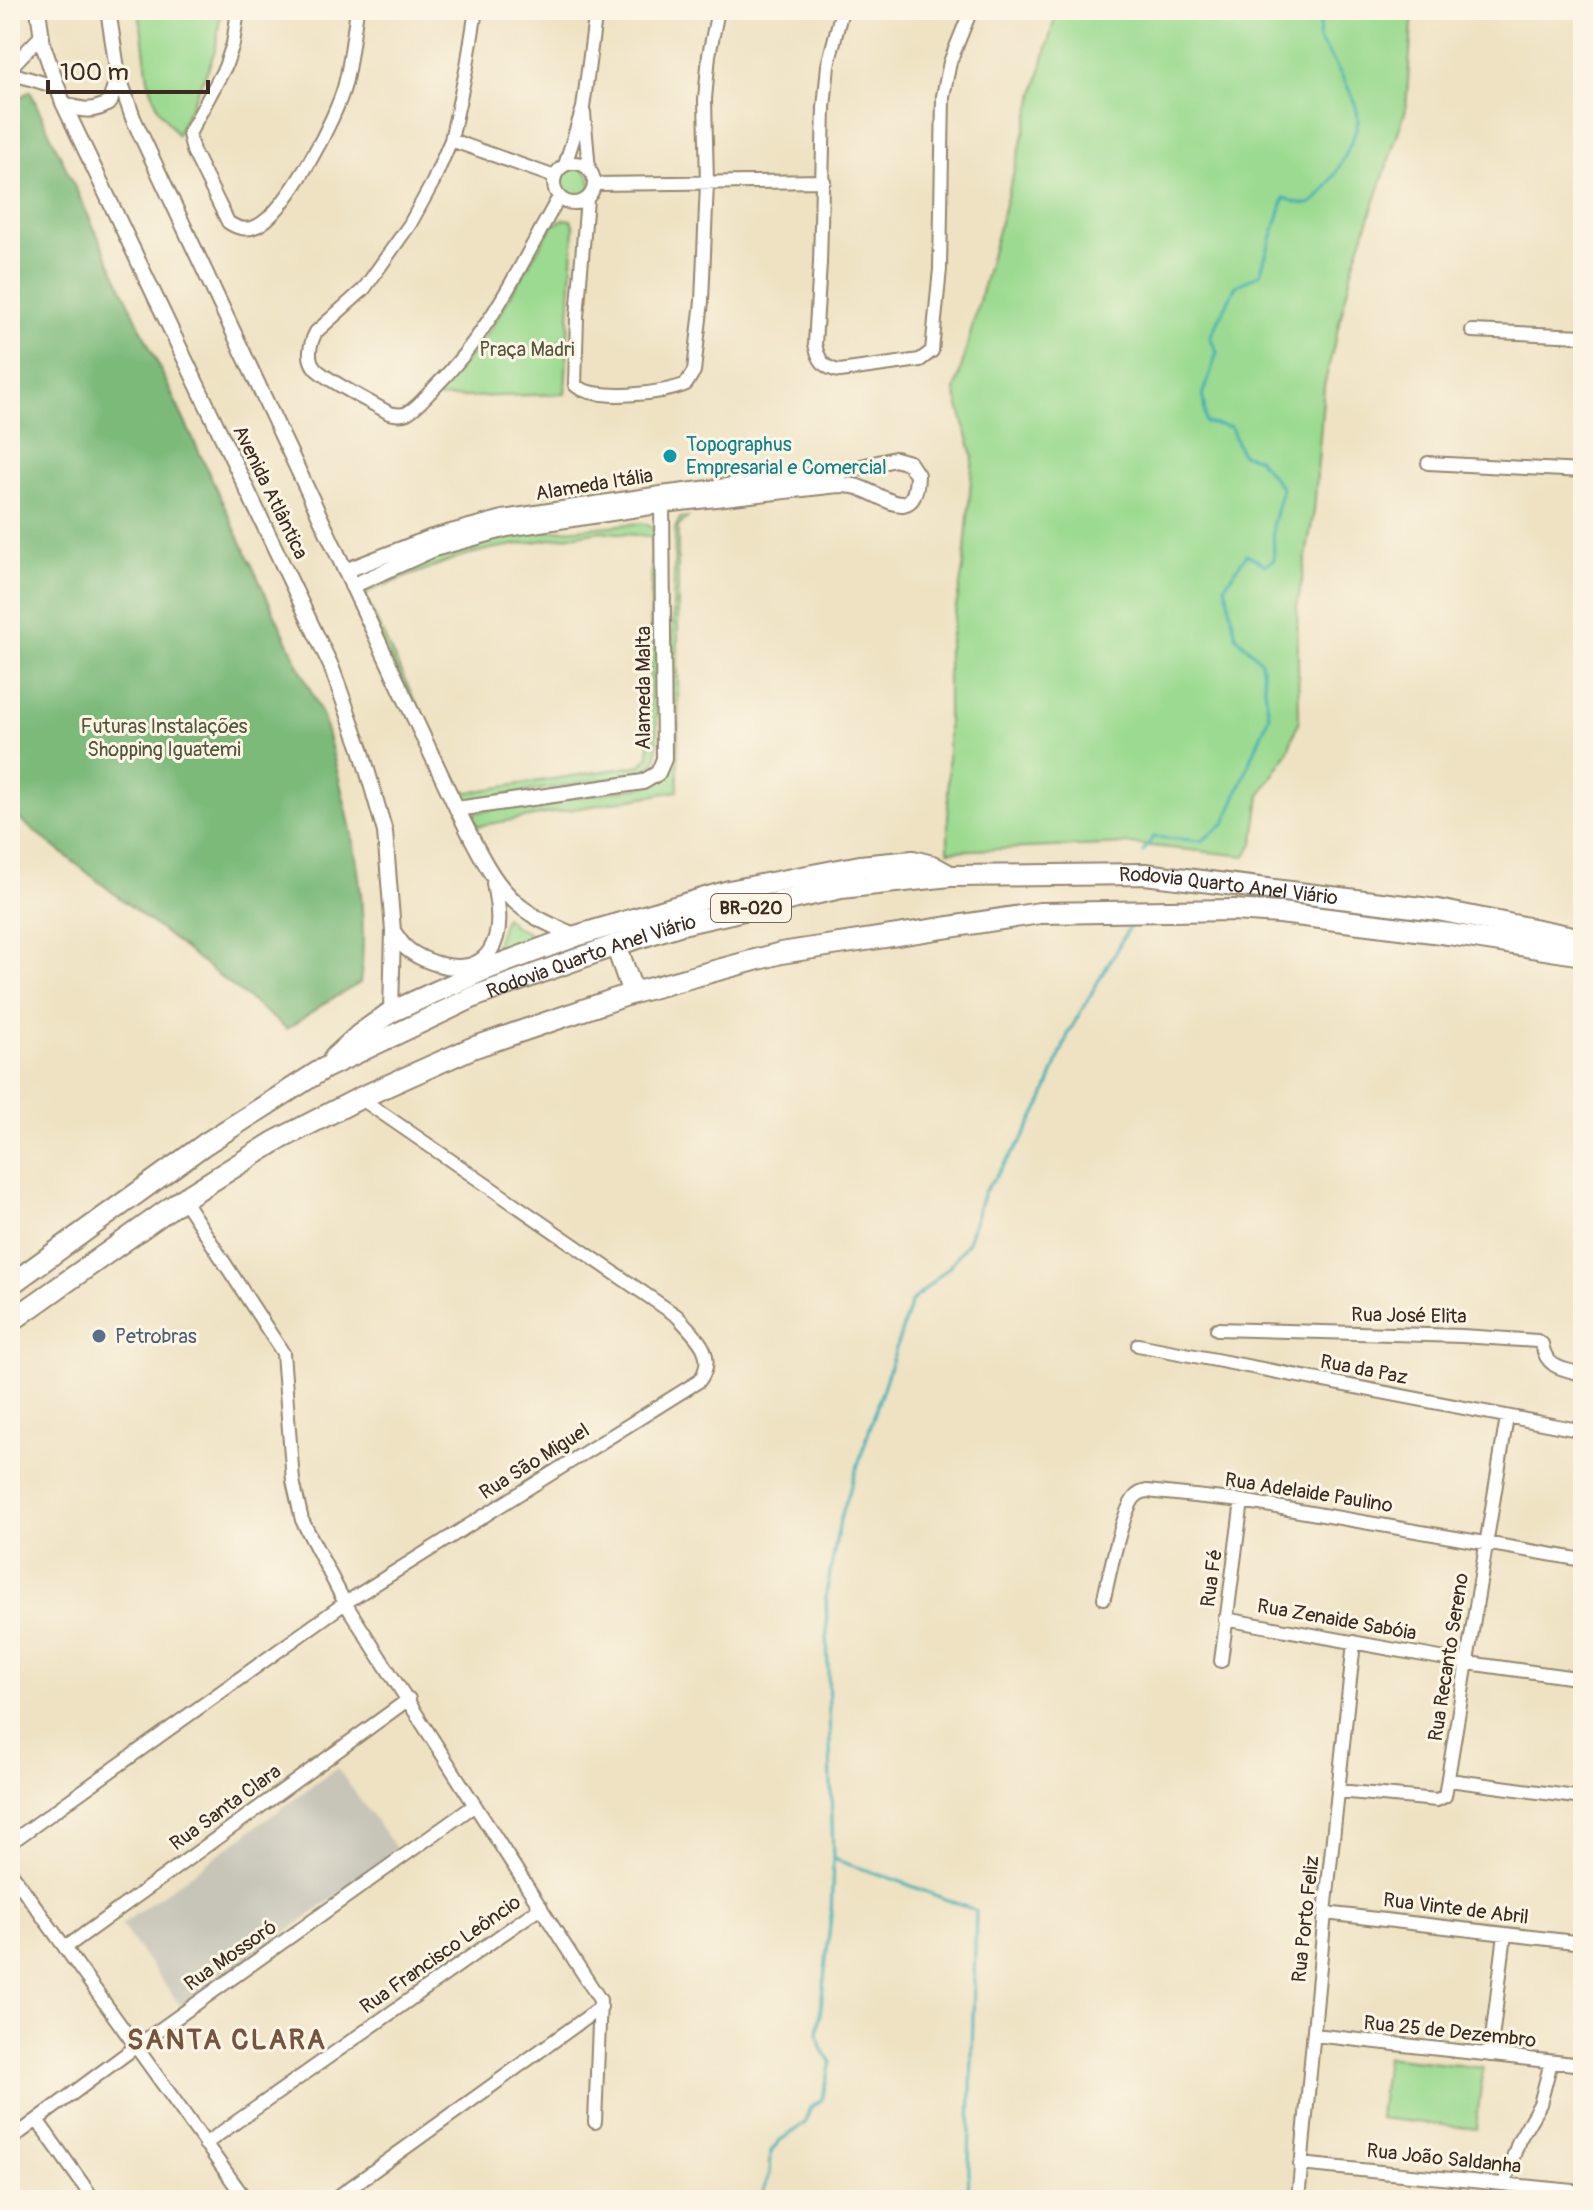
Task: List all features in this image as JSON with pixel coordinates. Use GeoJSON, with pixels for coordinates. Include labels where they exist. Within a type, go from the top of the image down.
{"type":"FeatureCollection","features":[{"type":"Feature","properties":{"kind":"highway"},"geometry":{"type":"LineString","coordinates":[[323,1069],[348,1044],[391,1012],[484,970],[576,936],[729,891],[860,866],[913,861],[932,866],[950,876]]}},
{"type":"Feature","properties":{"kind":"highway","name":"Rodovia Quarto Anel Viário"},"geometry":{"type":"LineString","coordinates":[[10,1285],[205,1144],[323,1069],[476,996],[616,945],[682,924],[841,888],[950,876],[1145,874],[1438,910],[1583,939]]}},
{"type":"Feature","properties":{"kind":"highway","name":"Rodovia Quarto Anel Viário"},"geometry":{"type":"LineString","coordinates":[[10,1321],[183,1199],[274,1142],[360,1098],[472,1048],[633,993],[806,948],[985,921],[1072,912],[1233,910],[1449,934],[1583,955]]}},
{"type":"Feature","properties":{"kind":"highway"},"geometry":{"type":"LineString","coordinates":[[616,945],[633,993]]}},
{"type":"Feature","properties":{"kind":"street"},"geometry":{"type":"LineString","coordinates":[[238,10],[233,44],[225,67],[213,93],[192,125],[190,140],[228,222],[246,229],[258,226],[268,217],[297,182],[324,138],[344,86],[357,10]]}},
{"type":"Feature","properties":{"kind":"street"},"geometry":{"type":"LineString","coordinates":[[476,10],[451,140],[433,182],[410,224],[364,289],[316,332],[310,352],[316,369],[389,413],[400,415],[411,411],[452,370],[480,336],[559,197]]}},
{"type":"Feature","properties":{"kind":"street"},"geometry":{"type":"LineString","coordinates":[[587,199],[567,202],[559,197],[554,187],[555,177],[565,165],[583,108],[596,10]]}},
{"type":"Feature","properties":{"kind":"street"},"geometry":{"type":"LineString","coordinates":[[583,108],[589,170],[594,184],[587,199],[575,385],[594,395],[668,390],[686,384],[694,371],[702,301],[707,183],[705,99],[709,55],[718,10]]}},
{"type":"Feature","properties":{"kind":"street"},"geometry":{"type":"LineString","coordinates":[[842,10],[828,65],[824,108],[824,181],[815,344],[818,357],[832,370],[840,371],[920,360],[926,357],[934,342],[940,269],[943,96],[950,62],[967,11]]}},
{"type":"Feature","properties":{"kind":"street","name":"Avenida Atlântica"},"geometry":{"type":"LineString","coordinates":[[40,11],[42,35],[63,103],[331,666],[361,749],[385,832],[393,931],[391,1012]]}},
{"type":"Feature","properties":{"kind":"street","name":"Avenida Atlântica"},"geometry":{"type":"LineString","coordinates":[[107,11],[118,75],[133,118],[457,809],[494,879],[506,895],[527,912],[576,936]]}},
{"type":"Feature","properties":{"kind":"street"},"geometry":{"type":"LineString","coordinates":[[42,35],[10,70],[57,87]]}},
{"type":"Feature","properties":{"kind":"street"},"geometry":{"type":"LineString","coordinates":[[63,103],[80,110],[100,109],[110,102],[118,75]]}},
{"type":"Feature","properties":{"kind":"street"},"geometry":{"type":"LineString","coordinates":[[451,140],[555,177]]}},
{"type":"Feature","properties":{"kind":"street"},"geometry":{"type":"LineString","coordinates":[[565,165],[579,164],[589,170]]}},
{"type":"Feature","properties":{"kind":"street"},"geometry":{"type":"LineString","coordinates":[[594,184],[824,181]]}},
{"type":"Feature","properties":{"kind":"street"},"geometry":{"type":"LineString","coordinates":[[1472,331],[1583,336]]}},
{"type":"Feature","properties":{"kind":"street","name":"Alameda Itália"},"geometry":{"type":"LineString","coordinates":[[345,571],[467,526],[660,494],[840,472],[902,460],[914,468],[917,484],[913,496],[908,502],[898,505],[851,485],[660,494],[466,539],[434,549],[352,586]]}},
{"type":"Feature","properties":{"kind":"street"},"geometry":{"type":"LineString","coordinates":[[1428,463],[1583,471]]}},
{"type":"Feature","properties":{"kind":"street"},"geometry":{"type":"LineString","coordinates":[[865,489],[867,466]]}},
{"type":"Feature","properties":{"kind":"street","name":"Alameda Malta"},"geometry":{"type":"LineString","coordinates":[[457,809],[643,782],[658,773],[664,759],[660,494]]}},
{"type":"Feature","properties":{"kind":"street"},"geometry":{"type":"LineString","coordinates":[[393,931],[404,946],[419,957],[437,964],[469,966],[481,961],[491,951],[497,933],[499,911],[494,879]]}},
{"type":"Feature","properties":{"kind":"street","name":"Rua São Miguel"},"geometry":{"type":"LineString","coordinates":[[10,1843],[345,1603],[699,1381],[706,1372],[709,1360],[704,1347],[677,1316],[360,1098]]}},
{"type":"Feature","properties":{"kind":"street"},"geometry":{"type":"LineString","coordinates":[[183,1199],[283,1353],[295,1498],[302,1520],[345,1603],[597,1993],[601,2007],[595,2122]]}},
{"type":"Feature","properties":{"kind":"street","name":"Rua José Elita"},"geometry":{"type":"LineString","coordinates":[[1217,1329],[1537,1341],[1542,1344],[1546,1358],[1555,1367],[1583,1374]]}},
{"type":"Feature","properties":{"kind":"street","name":"Rua da Paz"},"geometry":{"type":"LineString","coordinates":[[1138,1345],[1583,1431]]}},
{"type":"Feature","properties":{"kind":"street","name":"Rua Recanto Sereno"},"geometry":{"type":"LineString","coordinates":[[1449,1780],[1507,1417]]}},
{"type":"Feature","properties":{"kind":"street","name":"Rua Adelaide Paulino"},"geometry":{"type":"LineString","coordinates":[[1104,1598],[1124,1519],[1133,1499],[1138,1493],[1147,1491],[1242,1501],[1583,1560]]}},
{"type":"Feature","properties":{"kind":"street","name":"Rua Fé"},"geometry":{"type":"LineString","coordinates":[[1221,1661],[1242,1501]]}},
{"type":"Feature","properties":{"kind":"street","name":"Rua Zenaide Sabóia"},"geometry":{"type":"LineString","coordinates":[[1225,1619],[1468,1663],[1583,1679]]}},
{"type":"Feature","properties":{"kind":"street","name":"Rua Porto Feliz"},"geometry":{"type":"LineString","coordinates":[[1298,2200],[1354,1642]]}},
{"type":"Feature","properties":{"kind":"street","name":"Rua Santa Clara"},"geometry":{"type":"LineString","coordinates":[[65,1948],[409,1699]]}},
{"type":"Feature","properties":{"kind":"street"},"geometry":{"type":"LineString","coordinates":[[1338,1791],[1437,1800],[1445,1796],[1449,1780],[1583,1798]]}},
{"type":"Feature","properties":{"kind":"street","name":"Rua Mossoró"},"geometry":{"type":"LineString","coordinates":[[10,2140],[475,1805]]}},
{"type":"Feature","properties":{"kind":"street"},"geometry":{"type":"LineString","coordinates":[[10,1871],[243,2199]]}},
{"type":"Feature","properties":{"kind":"street","name":"Rua Francisco Leôncio"},"geometry":{"type":"LineString","coordinates":[[205,2144],[541,1907]]}},
{"type":"Feature","properties":{"kind":"street","name":"Rua Vinte de Abril"},"geometry":{"type":"LineString","coordinates":[[1325,1913],[1583,1943]]}},
{"type":"Feature","properties":{"kind":"street"},"geometry":{"type":"LineString","coordinates":[[1490,2055],[1505,1934]]}},
{"type":"Feature","properties":{"kind":"street"},"geometry":{"type":"LineString","coordinates":[[333,2200],[601,2007]]}},
{"type":"Feature","properties":{"kind":"street","name":"Rua 25 de Dezembro"},"geometry":{"type":"LineString","coordinates":[[1314,2035],[1583,2065]]}},
{"type":"Feature","properties":{"kind":"street"},"geometry":{"type":"LineString","coordinates":[[1504,2184],[1519,2140],[1540,2104],[1551,2062]]}},
{"type":"Feature","properties":{"kind":"street"},"geometry":{"type":"LineString","coordinates":[[37,2120],[94,2200]]}},
{"type":"Feature","properties":{"kind":"street","name":"Rua João Saldanha"},"geometry":{"type":"LineString","coordinates":[[1300,2164],[1583,2192]]}},
{"type":"Feature","properties":{"kind":"shaded area"},"geometry":{"type":"Polygon","coordinates":[[[337,1768],[398,1851],[182,2008],[121,1925],[337,1768]]]}},
{"type":"Feature","properties":{"kind":"green space"},"geometry":{"type":"Polygon","coordinates":[[[139,10],[221,10],[216,47],[177,135],[158,108],[148,79],[139,10]]]}},
{"type":"Feature","properties":{"kind":"green space"},"geometry":{"type":"Polygon","coordinates":[[[1057,10],[1413,10],[1406,109],[1353,266],[1324,386],[1314,511],[1297,607],[1299,720],[1287,753],[1260,795],[1254,841],[1246,856],[1131,844],[948,851],[948,652],[964,563],[973,456],[955,391],[1057,10]]]}},
{"type":"Feature","properties":{"kind":"green space","name":"Futuras Instalações Shopping Iguatemi"},"geometry":{"type":"Polygon","coordinates":[[[30,91],[323,717],[348,816],[360,882],[363,949],[360,983],[287,1029],[10,812],[10,104],[30,91]]]}},
{"type":"Feature","properties":{"kind":"green space"},"geometry":{"type":"Polygon","coordinates":[[[574,167],[586,172],[591,184],[586,196],[574,201],[562,196],[557,184],[562,172],[574,167]]]}},
{"type":"Feature","properties":{"kind":"green space","name":"Praça Madri"},"geometry":{"type":"Polygon","coordinates":[[[564,219],[571,220],[574,227],[565,394],[437,398],[491,328],[548,232],[564,219]]]}},
{"type":"Feature","properties":{"kind":"green space"},"geometry":{"type":"Polygon","coordinates":[[[688,517],[678,527],[678,791],[478,826],[473,816],[477,812],[644,787],[665,775],[670,761],[675,528],[680,518],[688,517]]]}},
{"type":"Feature","properties":{"kind":"green space"},"geometry":{"type":"Polygon","coordinates":[[[642,523],[650,526],[656,534],[657,758],[641,774],[473,800],[459,797],[356,590],[416,561],[486,537],[642,523]],[[601,531],[490,549],[459,557],[369,591],[366,597],[368,603],[457,789],[470,792],[641,765],[649,756],[652,537],[601,531]]]}},
{"type":"Feature","properties":{"kind":"green space"},"geometry":{"type":"Polygon","coordinates":[[[505,917],[514,926],[535,936],[493,953],[505,917]]]}},
{"type":"Feature","properties":{"kind":"green space"},"geometry":{"type":"Polygon","coordinates":[[[1386,2057],[1483,2068],[1476,2129],[1379,2118],[1386,2057]]]}},
{"type":"Feature","properties":{"kind":"waterway"},"geometry":{"type":"LineString","coordinates":[[1143,852],[1153,837],[1202,841],[1225,823],[1269,716],[1261,661],[1236,636],[1225,585],[1247,554],[1265,565],[1274,560],[1273,523],[1282,488],[1257,458],[1241,454],[1231,427],[1206,423],[1203,396],[1217,352],[1210,337],[1236,286],[1260,274],[1284,198],[1305,204],[1315,200],[1339,167],[1357,127],[1354,100],[1319,40],[1321,10]]}},
{"type":"Feature","properties":{"kind":"waterway"},"geometry":{"type":"LineString","coordinates":[[760,2200],[770,2173],[771,2152],[779,2141],[805,2123],[810,2108],[822,2099],[831,2062],[821,2048],[818,2033],[831,1916],[833,1859],[826,1594],[840,1520],[911,1302],[949,1267],[968,1242],[984,1192],[1022,1140],[1043,1100],[1069,1032],[1133,921]]}},
{"type":"Feature","properties":{"kind":"waterway"},"geometry":{"type":"LineString","coordinates":[[833,1859],[976,1911],[968,2200]]}},
{"type":"Feature","properties":{"kind":"place","name":"Topographus Empresarial e Comercial"},"geometry":{"type":"Point","coordinates":[670,456]}},
{"type":"Feature","properties":{"kind":"place","name":"Petrobras"},"geometry":{"type":"Point","coordinates":[99,1336]}},
{"type":"Feature","properties":{"kind":"district","name":"SANTA CLARA"},"geometry":{"type":"Point","coordinates":[227,2039]}}]}
